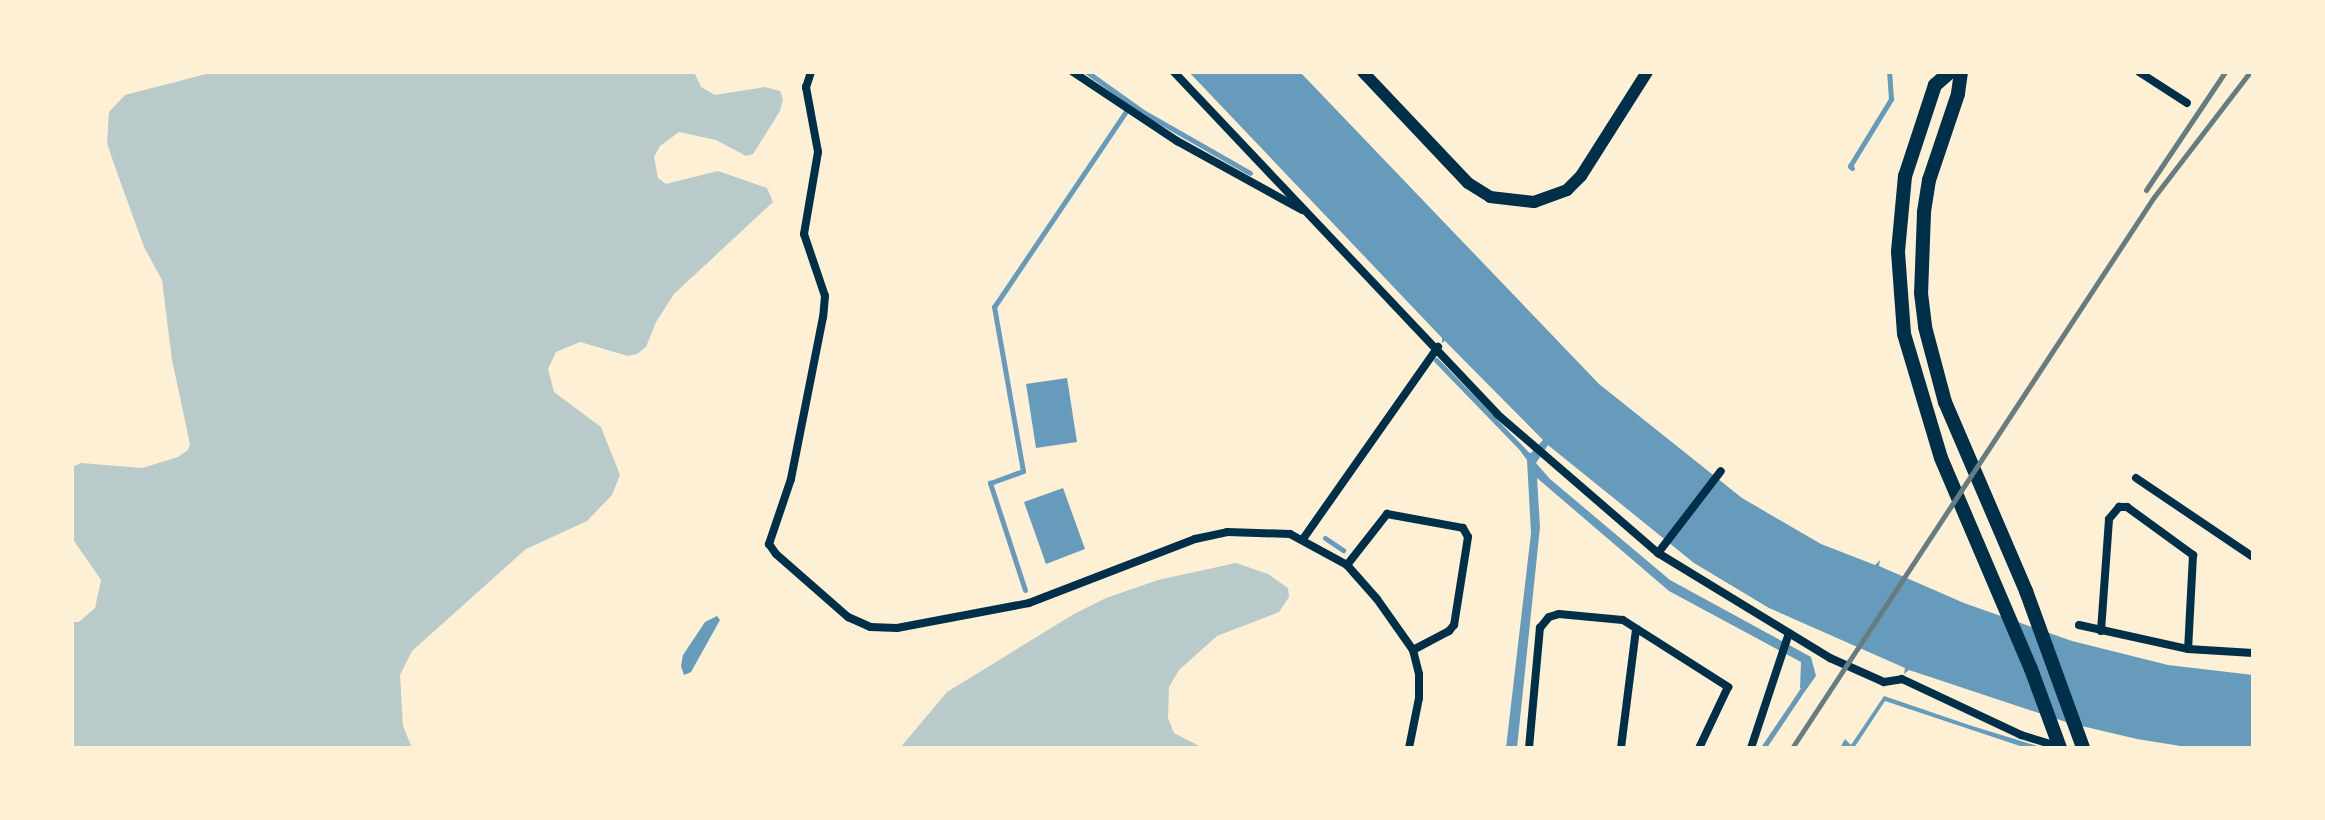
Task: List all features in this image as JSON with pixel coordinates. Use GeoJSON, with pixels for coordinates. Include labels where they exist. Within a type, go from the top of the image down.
{"type":"FeatureCollection","features":[{"type":"Feature","properties":{"kind":"main road"},"geometry":{"type":"LineString","coordinates":[[1950,72],[1935,85],[1905,176],[1898,252],[1904,334],[1923,408],[1941,458],[2062,748]]}},
{"type":"Feature","properties":{"kind":"main road"},"geometry":{"type":"LineString","coordinates":[[1961,72],[1958,94],[1929,180],[1921,252],[1921,293],[1933,365],[1945,402],[2026,591],[2083,748]]}},
{"type":"Feature","properties":{"kind":"street"},"geometry":{"type":"LineString","coordinates":[[811,72],[806,87],[818,152],[804,234],[825,296],[791,479],[769,544],[794,573],[848,617],[870,627],[897,628],[1029,603],[1205,537],[1266,531],[1303,539],[1347,565],[1377,599],[1413,650],[1419,674],[1419,698],[1409,748]]}},
{"type":"Feature","properties":{"kind":"street"},"geometry":{"type":"LineString","coordinates":[[1073,72],[1177,141],[1310,214]]}},
{"type":"Feature","properties":{"kind":"street"},"geometry":{"type":"LineString","coordinates":[[1174,72],[1438,347],[1497,414],[1658,553],[1788,637],[1830,658],[1884,682],[1902,679],[2021,735],[2062,748]]}},
{"type":"Feature","properties":{"kind":"street"},"geometry":{"type":"LineString","coordinates":[[1363,72],[1468,183],[1490,197],[1534,202],[1567,190],[1581,176],[1647,72]]}},
{"type":"Feature","properties":{"kind":"street"},"geometry":{"type":"LineString","coordinates":[[2139,72],[2187,103]]}},
{"type":"Feature","properties":{"kind":"street"},"geometry":{"type":"LineString","coordinates":[[1303,539],[1438,347]]}},
{"type":"Feature","properties":{"kind":"street"},"geometry":{"type":"LineString","coordinates":[[1658,553],[1721,471]]}},
{"type":"Feature","properties":{"kind":"street"},"geometry":{"type":"LineString","coordinates":[[2136,478],[2253,557]]}},
{"type":"Feature","properties":{"kind":"street"},"geometry":{"type":"LineString","coordinates":[[2101,631],[2109,519],[2115,509],[2127,507],[2193,555],[2188,649]]}},
{"type":"Feature","properties":{"kind":"street"},"geometry":{"type":"LineString","coordinates":[[1347,565],[1387,514],[1463,528],[1468,537],[1454,625],[1449,631],[1413,650]]}},
{"type":"Feature","properties":{"kind":"street"},"geometry":{"type":"LineString","coordinates":[[1529,748],[1540,628],[1544,620],[1559,614],[1623,620],[1728,687],[1699,748]]}},
{"type":"Feature","properties":{"kind":"street"},"geometry":{"type":"LineString","coordinates":[[2079,625],[2188,649],[2253,653]]}},
{"type":"Feature","properties":{"kind":"street"},"geometry":{"type":"LineString","coordinates":[[1621,748],[1636,629]]}},
{"type":"Feature","properties":{"kind":"street"},"geometry":{"type":"LineString","coordinates":[[1751,748],[1788,637]]}},
{"type":"Feature","properties":{"kind":"shaded area"},"geometry":{"type":"Polygon","coordinates":[[[214,72],[694,72],[701,87],[715,95],[765,87],[780,91],[783,99],[780,111],[753,154],[746,156],[716,140],[679,132],[660,146],[654,157],[658,178],[666,184],[718,171],[767,188],[773,202],[674,294],[656,322],[646,347],[637,354],[628,356],[580,342],[556,352],[548,369],[554,392],[601,427],[620,475],[612,495],[587,521],[526,549],[412,651],[400,675],[403,726],[412,748],[72,748],[72,622],[79,622],[95,608],[101,580],[72,538],[72,467],[81,463],[142,468],[178,457],[188,450],[190,444],[172,360],[162,280],[144,247],[107,143],[109,112],[125,95],[214,72]]]}},
{"type":"Feature","properties":{"kind":"shaded area"},"geometry":{"type":"Polygon","coordinates":[[[1236,563],[1268,574],[1288,588],[1289,597],[1279,612],[1217,636],[1179,670],[1169,687],[1168,718],[1174,733],[1203,748],[900,748],[947,692],[1074,614],[1106,598],[1158,580],[1236,563]]]}},
{"type":"Feature","properties":{"kind":"water"},"geometry":{"type":"Polygon","coordinates":[[[1189,72],[1300,72],[1599,384],[1742,498],[1821,544],[1875,565],[1880,560],[1879,566],[1964,603],[2072,641],[2168,665],[2253,675],[2253,748],[2193,748],[2137,739],[2069,723],[1909,670],[1904,674],[1905,668],[1769,608],[1694,563],[1548,445],[1536,463],[1550,479],[1670,580],[1811,657],[1816,676],[1805,691],[1800,688],[1801,662],[1669,591],[1537,478],[1540,527],[1517,748],[1506,748],[1531,533],[1527,460],[1519,449],[1531,453],[1543,440],[1445,341],[1442,343],[1442,338],[1189,72]]]}},
{"type":"Feature","properties":{"kind":"water"},"geometry":{"type":"Polygon","coordinates":[[[1067,378],[1077,442],[1036,448],[1026,384],[1067,378]]]}},
{"type":"Feature","properties":{"kind":"water"},"geometry":{"type":"Polygon","coordinates":[[[1063,488],[1085,549],[1046,564],[1024,502],[1063,488]]]}},
{"type":"Feature","properties":{"kind":"water"},"geometry":{"type":"Polygon","coordinates":[[[717,616],[720,620],[691,672],[684,675],[681,666],[683,655],[705,622],[717,616]]]}},
{"type":"Feature","properties":{"kind":"water"},"geometry":{"type":"Polygon","coordinates":[[[1884,696],[2044,748],[2026,748],[1885,701],[1854,748],[1840,748],[1845,739],[1851,745],[1884,696]]]}},
{"type":"Feature","properties":{"kind":"waterway"},"geometry":{"type":"LineString","coordinates":[[1087,72],[1143,112],[1250,173]]}},
{"type":"Feature","properties":{"kind":"waterway"},"geometry":{"type":"LineString","coordinates":[[1852,168],[1850,166],[1891,99],[1889,72]]}},
{"type":"Feature","properties":{"kind":"waterway"},"geometry":{"type":"LineString","coordinates":[[1025,590],[990,483],[1023,471],[994,307],[1131,104]]}},
{"type":"Feature","properties":{"kind":"waterway"},"geometry":{"type":"LineString","coordinates":[[1436,360],[1525,452]]}},
{"type":"Feature","properties":{"kind":"waterway"},"geometry":{"type":"LineString","coordinates":[[1325,538],[1343,550]]}},
{"type":"Feature","properties":{"kind":"waterway"},"geometry":{"type":"LineString","coordinates":[[1763,748],[1806,684]]}},
{"type":"Feature","properties":{"kind":"railway"},"geometry":{"type":"LineString","coordinates":[[2146,190],[2225,72]]}},
{"type":"Feature","properties":{"kind":"railway"},"geometry":{"type":"LineString","coordinates":[[1792,748],[2154,197],[2250,72]]}}]}
